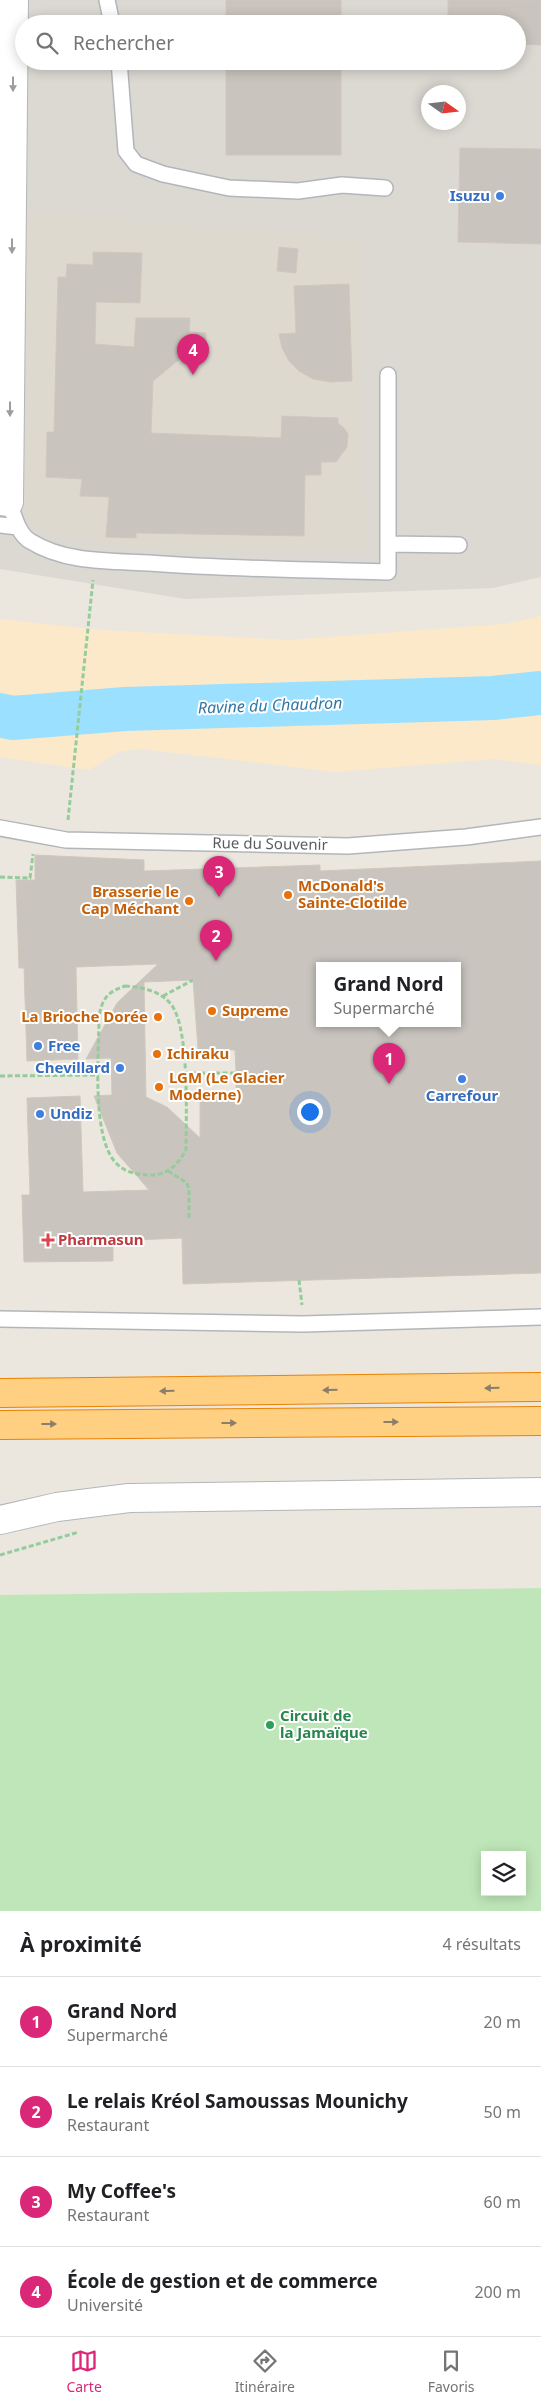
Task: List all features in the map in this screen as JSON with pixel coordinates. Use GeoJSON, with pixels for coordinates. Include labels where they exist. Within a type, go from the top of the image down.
{"type":"FeatureCollection","features":[{"type":"Feature","properties":{"kind":"highway"},"geometry":{"type":"LineString","coordinates":[[0,1394],[541,1387]]}},
{"type":"Feature","properties":{"kind":"highway"},"geometry":{"type":"LineString","coordinates":[[0,1425],[541,1421]]}},
{"type":"Feature","properties":{"kind":"street"},"geometry":{"type":"LineString","coordinates":[[3,509],[14,0]]}},
{"type":"Feature","properties":{"kind":"street"},"geometry":{"type":"LineString","coordinates":[[0,1520],[57,1507],[130,1498],[541,1492]]}},
{"type":"Feature","properties":{"kind":"lane"},"geometry":{"type":"LineString","coordinates":[[107,0],[110,15]]}},
{"type":"Feature","properties":{"kind":"lane"},"geometry":{"type":"LineString","coordinates":[[120,70],[126,151],[136,164],[164,174],[229,188],[298,191],[342,185],[385,188]]}},
{"type":"Feature","properties":{"kind":"lane"},"geometry":{"type":"LineString","coordinates":[[3,509],[29,541],[56,553],[95,560],[216,568],[388,572],[388,375]]}},
{"type":"Feature","properties":{"kind":"lane"},"geometry":{"type":"LineString","coordinates":[[3,509],[18,527]]}},
{"type":"Feature","properties":{"kind":"lane"},"geometry":{"type":"LineString","coordinates":[[388,544],[459,545]]}},
{"type":"Feature","properties":{"kind":"lane","name":"Rue du Souvenir"},"geometry":{"type":"LineString","coordinates":[[0,828],[66,840],[348,846],[466,837],[541,827]]}},
{"type":"Feature","properties":{"kind":"lane"},"geometry":{"type":"LineString","coordinates":[[0,1319],[303,1324],[541,1317]]}},
{"type":"Feature","properties":{"kind":"path"},"geometry":{"type":"LineString","coordinates":[[0,877],[30,878],[33,854],[66,840],[95,560]]}},
{"type":"Feature","properties":{"kind":"path"},"geometry":{"type":"LineString","coordinates":[[163,996],[193,980]]}},
{"type":"Feature","properties":{"kind":"path"},"geometry":{"type":"LineString","coordinates":[[125,986],[150,990],[163,996],[172,1004],[180,1024],[185,1073],[186,1149],[182,1160],[168,1171],[154,1175],[132,1173],[116,1164],[105,1147],[100,1126],[98,1017],[101,1002],[110,991],[125,986]]}},
{"type":"Feature","properties":{"kind":"path"},"geometry":{"type":"LineString","coordinates":[[185,1073],[236,1072]]}},
{"type":"Feature","properties":{"kind":"path"},"geometry":{"type":"LineString","coordinates":[[0,1076],[99,1075]]}},
{"type":"Feature","properties":{"kind":"path"},"geometry":{"type":"LineString","coordinates":[[168,1171],[187,1183],[189,1190],[189,1218]]}},
{"type":"Feature","properties":{"kind":"path"},"geometry":{"type":"LineString","coordinates":[[299,1280],[302,1308]]}},
{"type":"Feature","properties":{"kind":"shaded area"},"geometry":{"type":"Polygon","coordinates":[[[0,0],[541,0],[541,577],[493,588],[185,599],[0,569],[0,0]]]}},
{"type":"Feature","properties":{"kind":"shaded area"},"geometry":{"type":"Polygon","coordinates":[[[28,213],[359,240],[366,550],[141,550],[40,532],[20,510],[28,213]]]}},
{"type":"Feature","properties":{"kind":"green space","name":"Circuit de la Jamaïque"},"geometry":{"type":"Polygon","coordinates":[[[541,1588],[541,1911],[0,1911],[0,1595],[541,1588]]]}},
{"type":"Feature","properties":{"kind":"sand"},"geometry":{"type":"Polygon","coordinates":[[[541,616],[541,765],[495,759],[335,772],[142,749],[120,751],[89,770],[0,757],[0,619],[101,630],[289,640],[505,624],[541,616]]]}},
{"type":"Feature","properties":{"kind":"building"},"geometry":{"type":"Polygon","coordinates":[[[226,0],[341,0],[341,15],[226,15],[226,0]]]}},
{"type":"Feature","properties":{"kind":"building"},"geometry":{"type":"Polygon","coordinates":[[[448,0],[541,0],[541,45],[526,44],[526,15],[448,15],[448,0]]]}},
{"type":"Feature","properties":{"kind":"building"},"geometry":{"type":"Polygon","coordinates":[[[226,70],[341,70],[341,155],[226,155],[226,70]]]}},
{"type":"Feature","properties":{"kind":"building","name":"Isuzu"},"geometry":{"type":"Polygon","coordinates":[[[460,148],[541,149],[541,244],[458,242],[460,148]]]}},
{"type":"Feature","properties":{"kind":"building"},"geometry":{"type":"Polygon","coordinates":[[[279,247],[298,249],[296,273],[277,271],[279,247]]]}},
{"type":"Feature","properties":{"kind":"building"},"geometry":{"type":"Polygon","coordinates":[[[93,252],[142,253],[140,303],[96,302],[95,344],[134,347],[136,318],[190,318],[189,332],[206,333],[206,359],[181,358],[153,381],[151,433],[281,438],[282,416],[338,418],[338,423],[348,434],[347,447],[336,462],[321,462],[321,475],[305,475],[304,536],[136,533],[136,538],[106,537],[109,497],[80,496],[82,479],[46,477],[47,432],[54,432],[58,277],[66,277],[67,264],[93,265],[93,252]]]}},
{"type":"Feature","properties":{"kind":"building"},"geometry":{"type":"Polygon","coordinates":[[[349,284],[352,381],[331,382],[313,379],[299,371],[289,361],[282,348],[279,334],[296,333],[294,286],[349,284]]]}},
{"type":"Feature","properties":{"kind":"building"},"geometry":{"type":"Polygon","coordinates":[[[35,855],[144,860],[144,871],[320,865],[320,871],[541,861],[541,1273],[183,1284],[182,1238],[113,1241],[113,1261],[24,1262],[22,1195],[30,1195],[27,1098],[80,1096],[83,1192],[149,1190],[117,1153],[94,1096],[112,1095],[111,1058],[86,1059],[117,1003],[158,964],[76,967],[78,1059],[27,1061],[24,968],[19,968],[16,880],[35,880],[35,855]],[[193,980],[144,982],[146,1097],[167,1107],[200,1138],[200,1097],[236,1097],[236,1073],[235,1050],[198,1049],[193,980]]]}},
{"type":"Feature","properties":{"kind":"waterway","name":"Ravine du Chaudron"},"geometry":{"type":"LineString","coordinates":[[0,715],[12,718],[125,709],[493,698],[541,693]]}},
{"type":"Feature","properties":{"kind":"place","name":"Isuzu"},"geometry":{"type":"Point","coordinates":[500,196]}},
{"type":"Feature","properties":{"kind":"place","name":"École de gestion et de commerce"},"geometry":{"type":"Point","coordinates":[193,375]}},
{"type":"Feature","properties":{"kind":"place","name":"McDonald's Sainte-Clotilde"},"geometry":{"type":"Point","coordinates":[288,895]}},
{"type":"Feature","properties":{"kind":"place","name":"My Coffee's"},"geometry":{"type":"Point","coordinates":[219,897]}},
{"type":"Feature","properties":{"kind":"place","name":"Brasserie le Cap Méchant"},"geometry":{"type":"Point","coordinates":[189,901]}},
{"type":"Feature","properties":{"kind":"place","name":"Le relais Kréol Samoussas Mounichy"},"geometry":{"type":"Point","coordinates":[216,961]}},
{"type":"Feature","properties":{"kind":"place","name":"Supreme"},"geometry":{"type":"Point","coordinates":[212,1011]}},
{"type":"Feature","properties":{"kind":"place","name":"La Brioche Dorée"},"geometry":{"type":"Point","coordinates":[158,1017]}},
{"type":"Feature","properties":{"kind":"place","name":"Free"},"geometry":{"type":"Point","coordinates":[38,1046]}},
{"type":"Feature","properties":{"kind":"place","name":"Ichiraku"},"geometry":{"type":"Point","coordinates":[157,1054]}},
{"type":"Feature","properties":{"kind":"place","name":"Chevillard"},"geometry":{"type":"Point","coordinates":[120,1068]}},
{"type":"Feature","properties":{"kind":"place","name":"Carrefour"},"geometry":{"type":"Point","coordinates":[462,1079]}},
{"type":"Feature","properties":{"kind":"place","name":"Grand Nord"},"geometry":{"type":"Point","coordinates":[389,1084]}},
{"type":"Feature","properties":{"kind":"place","name":"LGM (Le Glacier Moderne)"},"geometry":{"type":"Point","coordinates":[159,1087]}},
{"type":"Feature","properties":{"kind":"place","name":"Undiz"},"geometry":{"type":"Point","coordinates":[40,1114]}},
{"type":"Feature","properties":{"kind":"place","name":"Pharmasun"},"geometry":{"type":"Point","coordinates":[48,1240]}},
{"type":"Feature","properties":{"kind":"place","name":"Circuit de la Jamaïque"},"geometry":{"type":"Point","coordinates":[270,1725]}}]}
